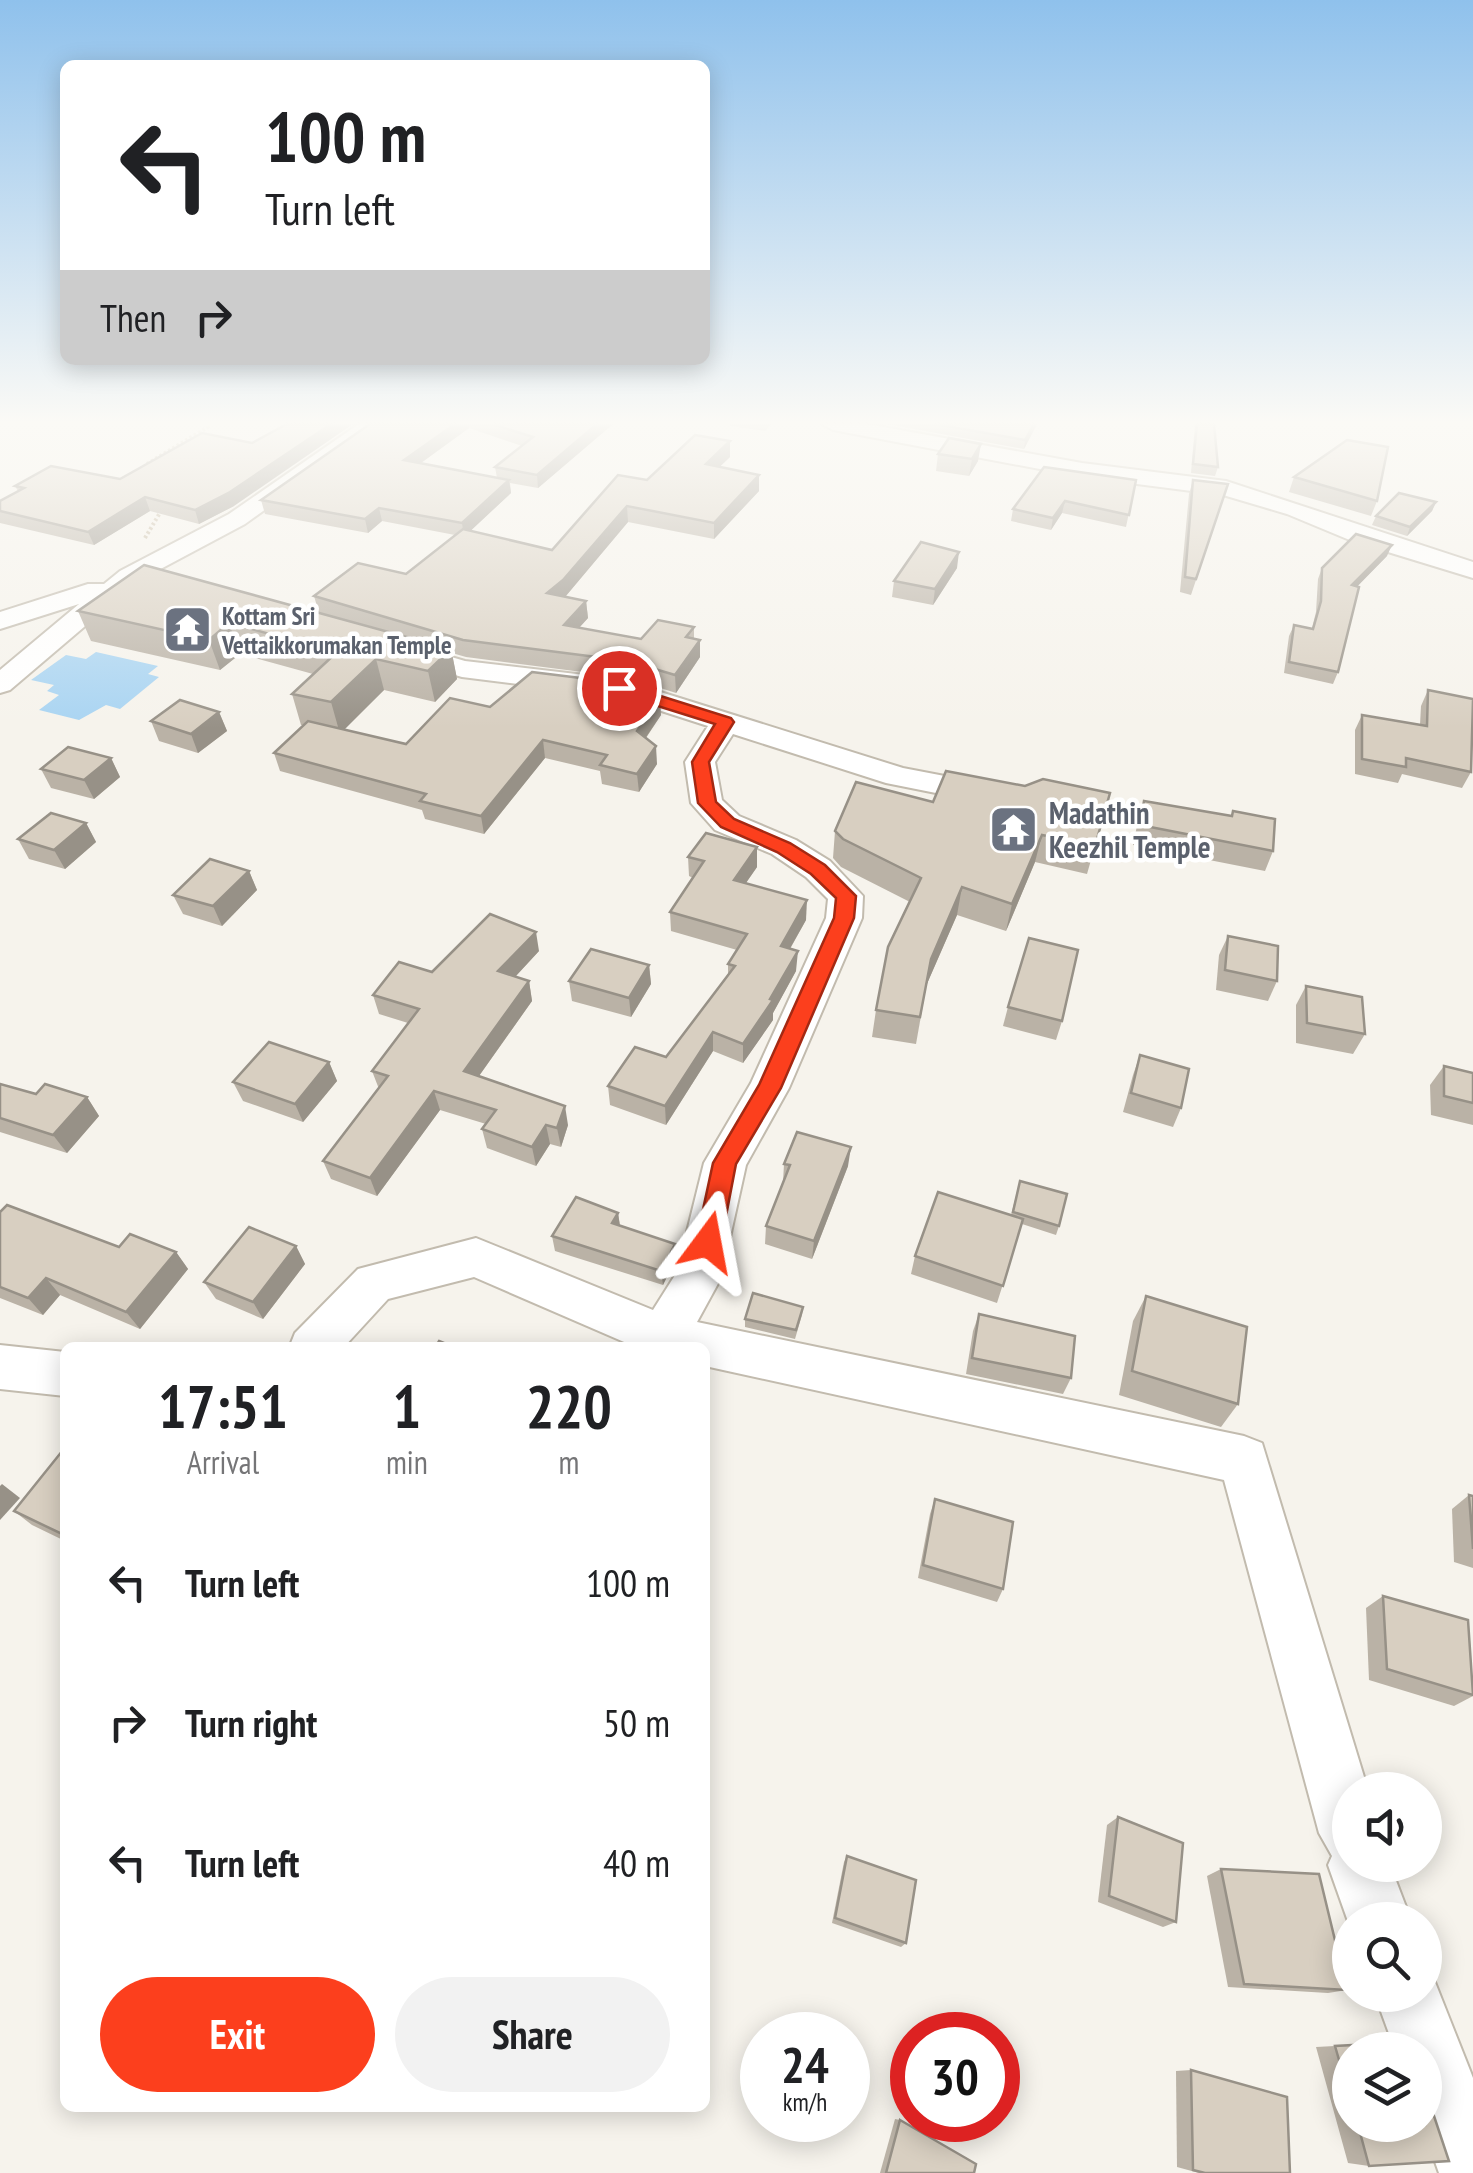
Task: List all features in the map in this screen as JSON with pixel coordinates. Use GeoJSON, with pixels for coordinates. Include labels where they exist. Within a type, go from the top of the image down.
{"type":"FeatureCollection","features":[{"type":"Feature","properties":{"kind":"street"},"geometry":{"type":"LineString","coordinates":[[0,621],[124,580],[224,525]]}},
{"type":"Feature","properties":{"kind":"street"},"geometry":{"type":"LineString","coordinates":[[1335,525],[1473,570]]}},
{"type":"Feature","properties":{"kind":"street"},"geometry":{"type":"LineString","coordinates":[[166,532],[197,540]]}},
{"type":"Feature","properties":{"kind":"street"},"geometry":{"type":"LineString","coordinates":[[0,684],[124,580],[167,586]]}},
{"type":"Feature","properties":{"kind":"street"},"geometry":{"type":"LineString","coordinates":[[371,642],[462,669],[619,688],[896,776],[1020,800]]}},
{"type":"Feature","properties":{"kind":"street"},"geometry":{"type":"LineString","coordinates":[[664,1336],[698,1278],[718,1206],[724,1163],[770,1088],[844,918],[846,896],[818,869],[784,847],[727,823],[707,803],[700,762],[725,722]]}},
{"type":"Feature","properties":{"kind":"street"},"geometry":{"type":"LineString","coordinates":[[318,1342],[374,1284],[476,1257],[664,1336],[692,1342]]}},
{"type":"Feature","properties":{"kind":"street"},"geometry":{"type":"LineString","coordinates":[[710,1346],[1244,1460],[1333,1772]]}},
{"type":"Feature","properties":{"kind":"street"},"geometry":{"type":"LineString","coordinates":[[0,1367],[60,1373]]}},
{"type":"Feature","properties":{"kind":"street"},"geometry":{"type":"LineString","coordinates":[[1414,2012],[1473,2169]]}},
{"type":"Feature","properties":{"kind":"path"},"geometry":{"type":"LineString","coordinates":[[124,580],[152,525]]}},
{"type":"Feature","properties":{"kind":"water"},"geometry":{"type":"Polygon","coordinates":[[[96,652],[158,666],[148,674],[159,677],[120,709],[106,705],[79,720],[39,710],[59,695],[47,691],[54,685],[31,680],[66,655],[86,659],[96,652]]]}},
{"type":"Feature","properties":{"kind":"building"},"geometry":{"type":"Polygon","coordinates":[[[60,525],[99,525],[88,532],[60,525]]]}},
{"type":"Feature","properties":{"kind":"building"},"geometry":{"type":"Polygon","coordinates":[[[574,525],[610,525],[547,593],[586,601],[564,625],[641,639],[658,620],[694,627],[686,637],[700,640],[675,675],[628,661],[463,640],[314,596],[358,563],[406,574],[463,529],[552,550],[574,525]]]}},
{"type":"Feature","properties":{"kind":"building"},"geometry":{"type":"Polygon","coordinates":[[[1189,525],[1214,525],[1196,579],[1185,577],[1189,525]]]}},
{"type":"Feature","properties":{"kind":"building"},"geometry":{"type":"Polygon","coordinates":[[[1356,534],[1392,545],[1352,585],[1359,587],[1338,672],[1289,662],[1294,625],[1313,629],[1321,601],[1322,568],[1356,534]]]}},
{"type":"Feature","properties":{"kind":"building"},"geometry":{"type":"Polygon","coordinates":[[[921,542],[959,552],[935,589],[894,581],[921,542]]]}},
{"type":"Feature","properties":{"kind":"building"},"geometry":{"type":"Polygon","coordinates":[[[144,565],[451,649],[428,671],[376,659],[331,702],[292,694],[337,652],[229,623],[209,640],[78,611],[144,565]]]}},
{"type":"Feature","properties":{"kind":"building"},"geometry":{"type":"Polygon","coordinates":[[[532,672],[613,682],[660,697],[637,731],[656,746],[637,774],[600,765],[607,755],[543,740],[481,816],[420,801],[426,794],[274,753],[308,721],[406,744],[450,698],[490,707],[532,672]]]}},
{"type":"Feature","properties":{"kind":"building"},"geometry":{"type":"Polygon","coordinates":[[[1428,690],[1473,699],[1471,772],[1406,758],[1406,767],[1362,759],[1362,715],[1427,726],[1428,690]]]}},
{"type":"Feature","properties":{"kind":"building"},"geometry":{"type":"Polygon","coordinates":[[[180,700],[219,712],[191,734],[151,721],[180,700]]]}},
{"type":"Feature","properties":{"kind":"building"},"geometry":{"type":"Polygon","coordinates":[[[68,747],[111,758],[84,780],[41,769],[68,747]]]}},
{"type":"Feature","properties":{"kind":"building"},"geometry":{"type":"Polygon","coordinates":[[[946,771],[1025,786],[1043,779],[1110,793],[1095,846],[1042,835],[1012,904],[962,887],[931,959],[920,1017],[876,1010],[888,947],[921,878],[843,839],[835,831],[856,782],[933,802],[946,771]]]}},
{"type":"Feature","properties":{"kind":"building"},"geometry":{"type":"Polygon","coordinates":[[[1144,801],[1275,819],[1273,851],[1140,825],[1144,801]]]}},
{"type":"Feature","properties":{"kind":"building"},"geometry":{"type":"Polygon","coordinates":[[[51,813],[86,823],[54,850],[18,839],[51,813]]]}},
{"type":"Feature","properties":{"kind":"building"},"geometry":{"type":"Polygon","coordinates":[[[706,833],[757,847],[734,880],[807,900],[781,946],[798,951],[770,999],[773,1000],[743,1044],[713,1032],[665,1106],[608,1086],[635,1047],[666,1057],[735,966],[728,964],[747,934],[670,912],[704,861],[688,857],[706,833]]]}},
{"type":"Feature","properties":{"kind":"building"},"geometry":{"type":"Polygon","coordinates":[[[210,859],[249,871],[213,906],[173,895],[210,859]]]}},
{"type":"Feature","properties":{"kind":"building"},"geometry":{"type":"Polygon","coordinates":[[[490,914],[536,932],[498,971],[529,981],[464,1071],[565,1106],[557,1128],[546,1125],[532,1147],[482,1129],[496,1110],[434,1091],[370,1178],[323,1161],[388,1076],[372,1071],[419,1009],[373,995],[399,962],[432,972],[490,914]]]}},
{"type":"Feature","properties":{"kind":"building"},"geometry":{"type":"Polygon","coordinates":[[[1228,936],[1278,946],[1277,981],[1225,970],[1228,936]]]}},
{"type":"Feature","properties":{"kind":"building"},"geometry":{"type":"Polygon","coordinates":[[[1029,938],[1078,950],[1062,1021],[1008,1007],[1029,938]]]}},
{"type":"Feature","properties":{"kind":"building"},"geometry":{"type":"Polygon","coordinates":[[[591,949],[649,965],[629,998],[569,981],[591,949]]]}},
{"type":"Feature","properties":{"kind":"building"},"geometry":{"type":"Polygon","coordinates":[[[1306,986],[1362,997],[1365,1034],[1307,1023],[1306,986]]]}},
{"type":"Feature","properties":{"kind":"building"},"geometry":{"type":"Polygon","coordinates":[[[269,1042],[329,1062],[295,1104],[233,1082],[269,1042]]]}},
{"type":"Feature","properties":{"kind":"building"},"geometry":{"type":"Polygon","coordinates":[[[1140,1055],[1189,1069],[1181,1108],[1131,1093],[1140,1055]]]}},
{"type":"Feature","properties":{"kind":"building"},"geometry":{"type":"Polygon","coordinates":[[[1444,1066],[1473,1073],[1473,1103],[1444,1096],[1444,1066]]]}},
{"type":"Feature","properties":{"kind":"building"},"geometry":{"type":"Polygon","coordinates":[[[0,1084],[36,1094],[45,1084],[87,1097],[53,1135],[0,1118],[0,1084]]]}},
{"type":"Feature","properties":{"kind":"building"},"geometry":{"type":"Polygon","coordinates":[[[797,1132],[851,1147],[814,1241],[766,1226],[790,1165],[784,1164],[797,1132]]]}},
{"type":"Feature","properties":{"kind":"building"},"geometry":{"type":"Polygon","coordinates":[[[1020,1181],[1067,1194],[1059,1226],[1013,1212],[1020,1181]]]}},
{"type":"Feature","properties":{"kind":"building"},"geometry":{"type":"Polygon","coordinates":[[[938,1192],[1023,1219],[1003,1286],[915,1256],[938,1192]]]}},
{"type":"Feature","properties":{"kind":"building"},"geometry":{"type":"Polygon","coordinates":[[[576,1197],[618,1213],[612,1223],[675,1244],[661,1271],[552,1236],[576,1197]]]}},
{"type":"Feature","properties":{"kind":"building"},"geometry":{"type":"Polygon","coordinates":[[[7,1205],[119,1247],[130,1234],[176,1252],[126,1312],[46,1278],[28,1298],[0,1287],[0,1212],[7,1205]]]}},
{"type":"Feature","properties":{"kind":"building"},"geometry":{"type":"Polygon","coordinates":[[[249,1227],[296,1246],[253,1302],[204,1282],[249,1227]]]}},
{"type":"Feature","properties":{"kind":"building"},"geometry":{"type":"Polygon","coordinates":[[[753,1293],[803,1307],[796,1330],[745,1319],[753,1293]]]}},
{"type":"Feature","properties":{"kind":"building"},"geometry":{"type":"Polygon","coordinates":[[[1146,1296],[1247,1327],[1238,1404],[1132,1371],[1146,1296]]]}},
{"type":"Feature","properties":{"kind":"building"},"geometry":{"type":"Polygon","coordinates":[[[979,1314],[1075,1336],[1071,1378],[972,1358],[979,1314]]]}},
{"type":"Feature","properties":{"kind":"building"},"geometry":{"type":"Polygon","coordinates":[[[60,1454],[60,1533],[14,1511],[60,1454]]]}},
{"type":"Feature","properties":{"kind":"building"},"geometry":{"type":"Polygon","coordinates":[[[1469,1495],[1473,1496],[1473,1549],[1469,1495]]]}},
{"type":"Feature","properties":{"kind":"building"},"geometry":{"type":"Polygon","coordinates":[[[935,1499],[1013,1522],[1003,1589],[923,1565],[935,1499]]]}},
{"type":"Feature","properties":{"kind":"building"},"geometry":{"type":"Polygon","coordinates":[[[1383,1596],[1468,1620],[1473,1695],[1387,1669],[1383,1596]]]}},
{"type":"Feature","properties":{"kind":"building"},"geometry":{"type":"Polygon","coordinates":[[[1118,1817],[1183,1843],[1176,1922],[1109,1896],[1118,1817]]]}},
{"type":"Feature","properties":{"kind":"building"},"geometry":{"type":"Polygon","coordinates":[[[847,1856],[916,1880],[906,1943],[835,1918],[847,1856]]]}},
{"type":"Feature","properties":{"kind":"building"},"geometry":{"type":"Polygon","coordinates":[[[1221,1869],[1319,1874],[1332,1928],[1332,1989],[1244,1984],[1221,1869]]]}},
{"type":"Feature","properties":{"kind":"building"},"geometry":{"type":"Polygon","coordinates":[[[1191,2070],[1287,2097],[1290,2173],[1193,2170],[1191,2070]]]}},
{"type":"Feature","properties":{"kind":"building"},"geometry":{"type":"Polygon","coordinates":[[[1442,2140],[1449,2161],[1369,2166],[1363,2142],[1442,2140]]]}},
{"type":"Feature","properties":{"kind":"building"},"geometry":{"type":"Polygon","coordinates":[[[894,2142],[938,2142],[976,2164],[974,2173],[886,2173],[894,2142]]]}},
{"type":"Feature","properties":{"kind":"place","name":"Kottam Sri Vettaikkorumakan Temple"},"geometry":{"type":"Point","coordinates":[187,630]}},
{"type":"Feature","properties":{"kind":"place","name":"Madathin Keezhil Temple"},"geometry":{"type":"Point","coordinates":[1014,829]}},
{"type":"Feature","properties":{"kind":"route"},"geometry":{"type":"LineString","coordinates":[[619,688],[725,722],[700,762],[707,803],[727,823],[784,847],[818,869],[846,896],[844,918],[770,1088],[724,1163],[708,1242]]}}]}
